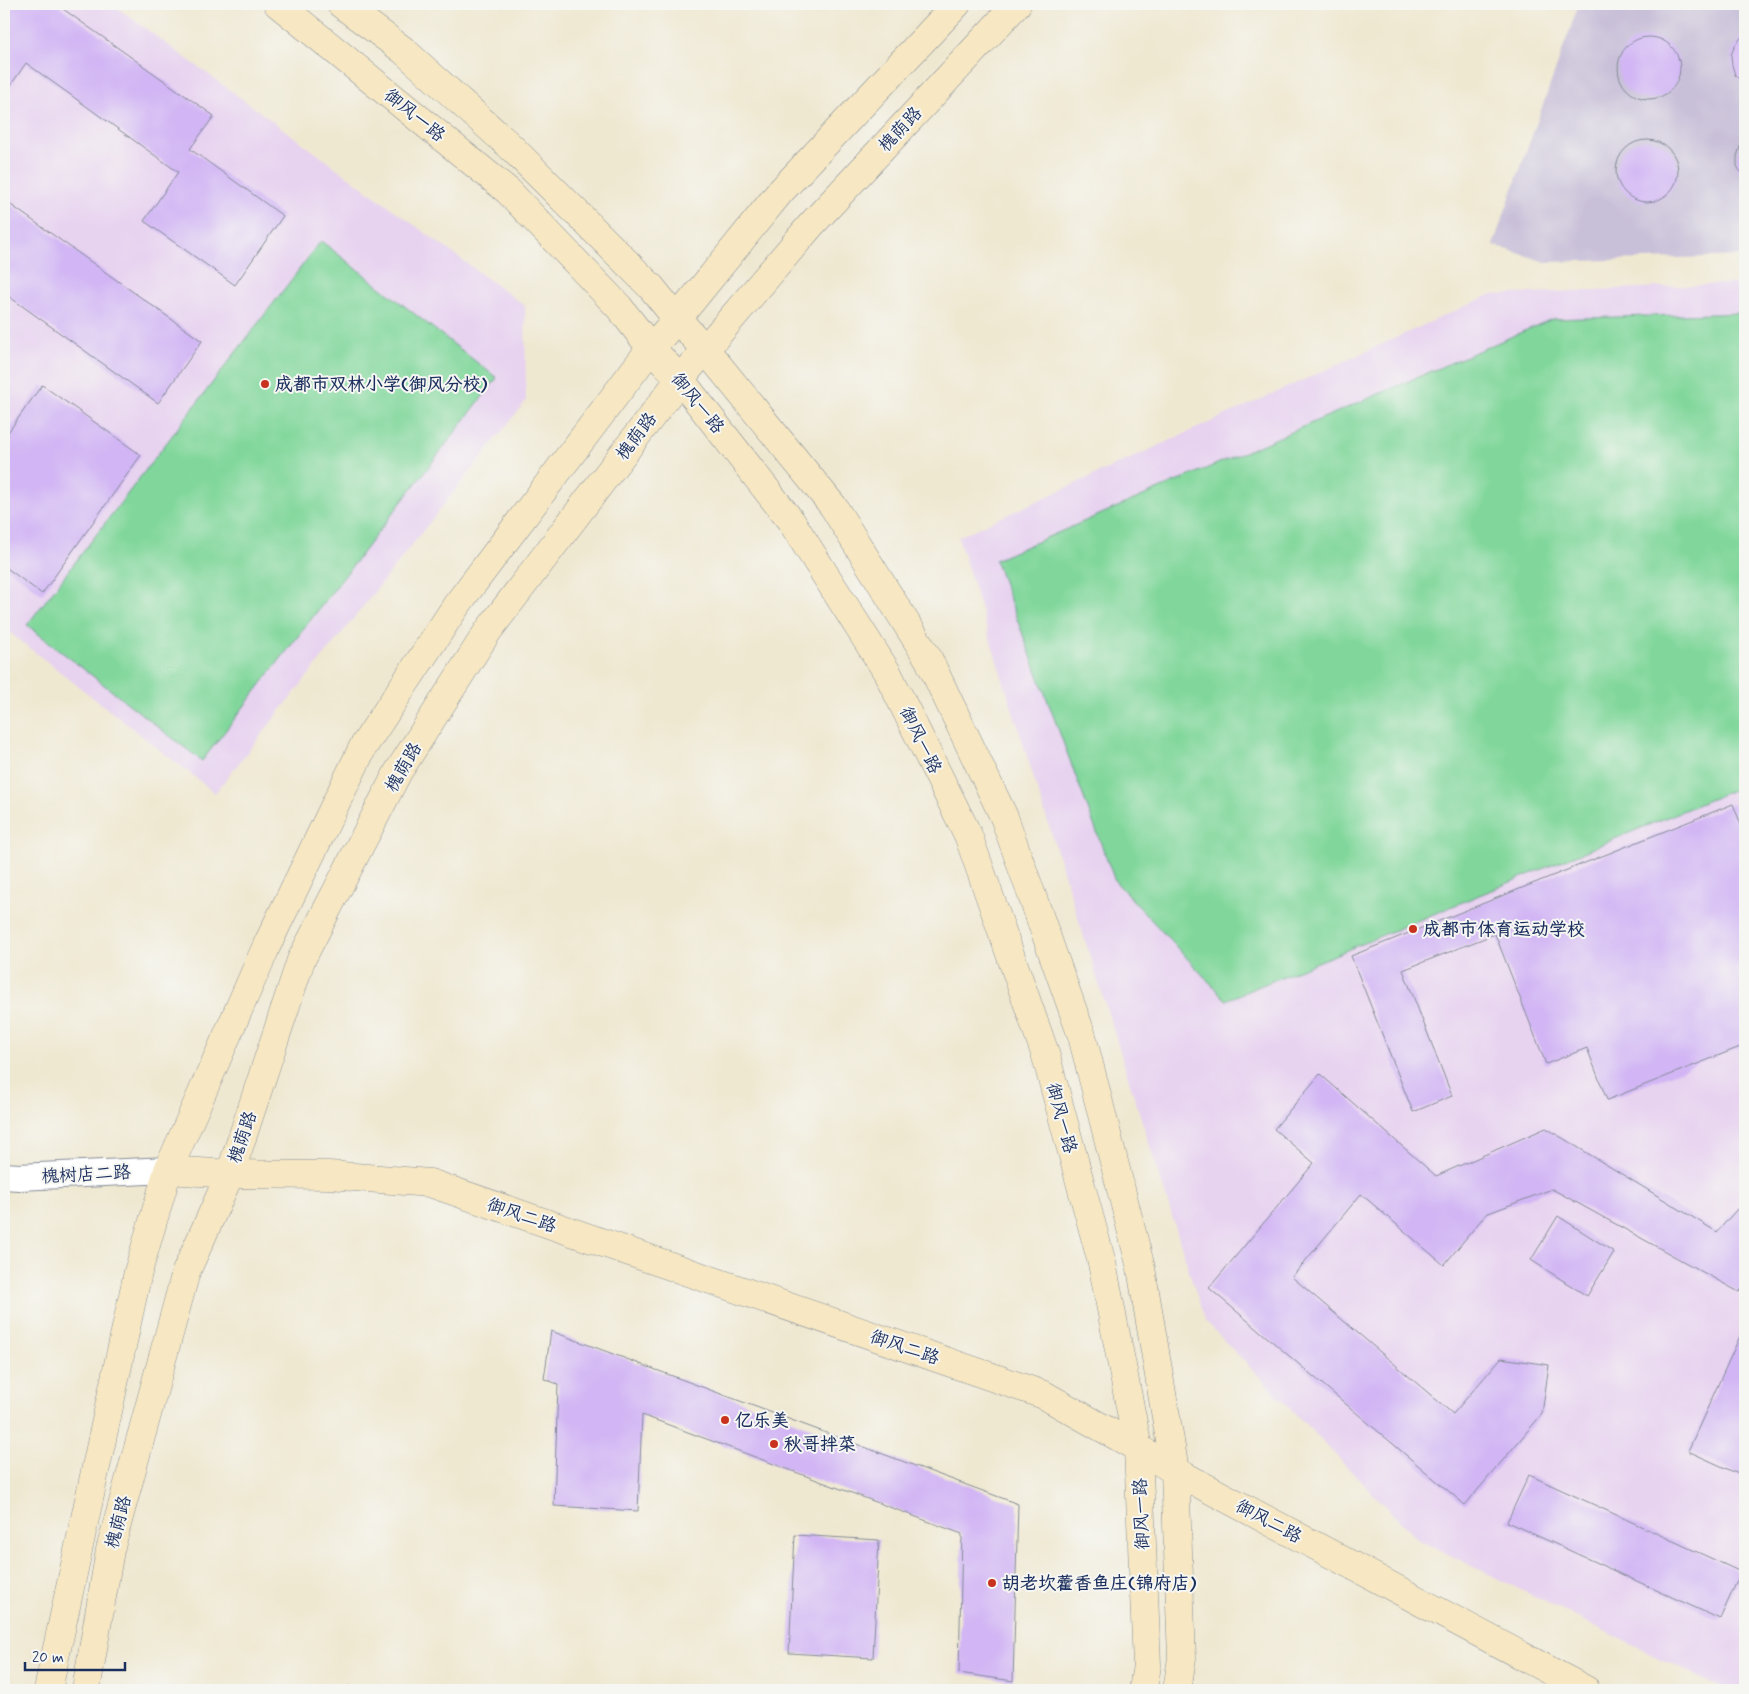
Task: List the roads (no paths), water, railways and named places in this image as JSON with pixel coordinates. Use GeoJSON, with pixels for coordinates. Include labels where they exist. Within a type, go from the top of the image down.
{"type":"FeatureCollection","features":[{"type":"Feature","properties":{"kind":"main road","name":"御风一路"},"geometry":{"type":"LineString","coordinates":[[278,4],[508,191],[619,307],[651,348],[680,379],[791,521],[887,672],[968,835],[1045,1053],[1102,1263],[1138,1448],[1148,1665],[1143,1690]]}},
{"type":"Feature","properties":{"kind":"main road","name":"御风一路"},"geometry":{"type":"LineString","coordinates":[[341,4],[403,50],[511,148],[650,287],[705,348],[833,506],[928,658],[1004,817],[1082,1036],[1141,1268],[1175,1471],[1182,1658],[1176,1690]]}},
{"type":"Feature","properties":{"kind":"main road","name":"槐荫路"},"geometry":{"type":"LineString","coordinates":[[48,1690],[138,1272],[168,1170],[268,945],[363,747],[456,606],[651,348],[677,319],[780,192],[957,4]]}},
{"type":"Feature","properties":{"kind":"main road","name":"槐荫路"},"geometry":{"type":"LineString","coordinates":[[86,1690],[110,1550],[186,1272],[230,1174],[302,960],[398,772],[488,631],[680,379],[811,225],[1017,4]]}},
{"type":"Feature","properties":{"kind":"main road","name":"御风二路"},"geometry":{"type":"LineString","coordinates":[[168,1170],[230,1174],[328,1175],[430,1183],[1044,1395],[1175,1471],[1586,1690]]}},
{"type":"Feature","properties":{"kind":"street","name":"槐树店二路"},"geometry":{"type":"LineString","coordinates":[[4,1176],[19,1177],[168,1170]]}},
{"type":"Feature","properties":{"kind":"place","name":"成都市双林小学(御风分校)"},"geometry":{"type":"Point","coordinates":[265,384]}},
{"type":"Feature","properties":{"kind":"place","name":"成都市体育运动学校"},"geometry":{"type":"Point","coordinates":[1413,929]}},
{"type":"Feature","properties":{"kind":"place","name":"亿乐美"},"geometry":{"type":"Point","coordinates":[725,1420]}},
{"type":"Feature","properties":{"kind":"place","name":"秋哥拌菜"},"geometry":{"type":"Point","coordinates":[774,1444]}},
{"type":"Feature","properties":{"kind":"place","name":"胡老坎藿香鱼庄(锦府店)"},"geometry":{"type":"Point","coordinates":[992,1583]}}]}
